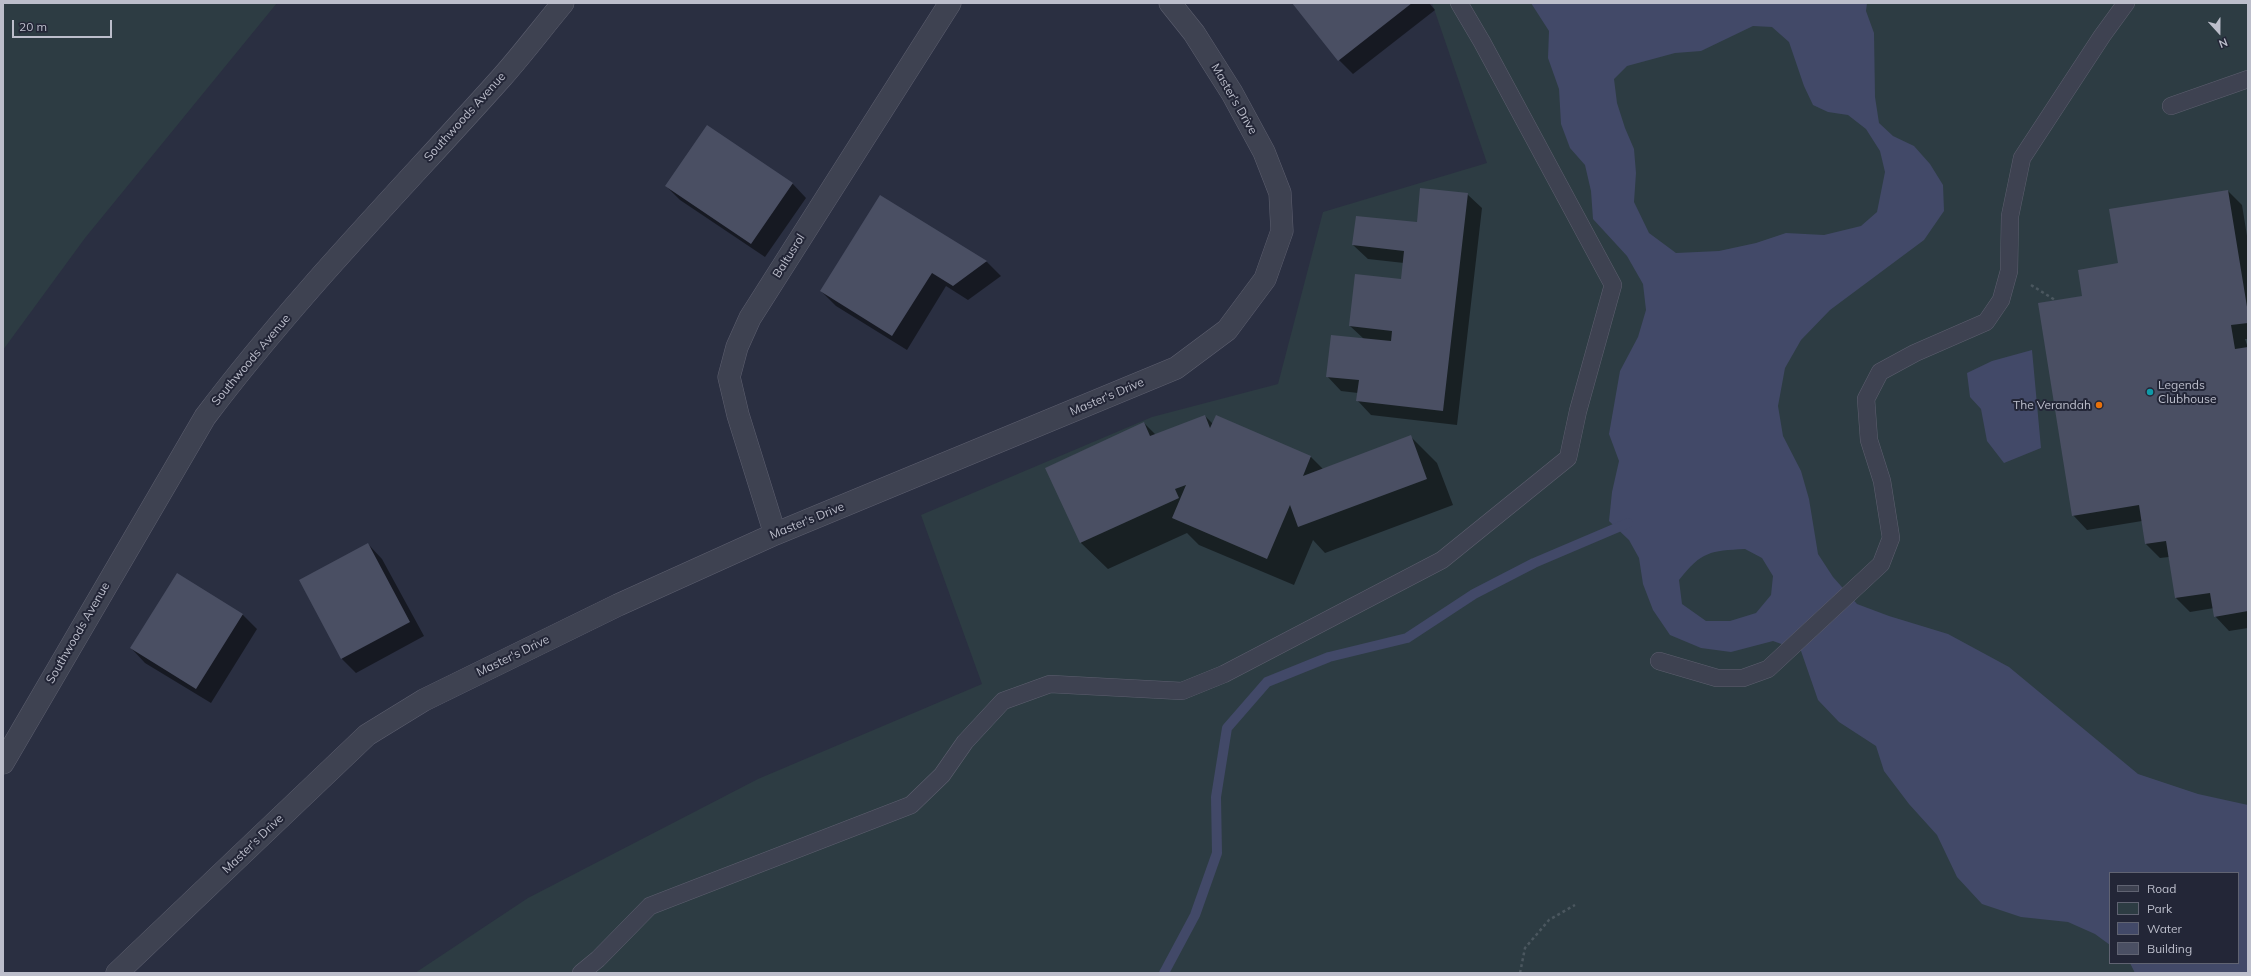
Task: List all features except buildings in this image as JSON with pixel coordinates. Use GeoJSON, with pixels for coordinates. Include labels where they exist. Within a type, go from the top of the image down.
{"type":"FeatureCollection","features":[{"type":"Feature","properties":{"kind":"street","name":"Southwoods Avenue"},"geometry":{"type":"LineString","coordinates":[[3,763],[205,417],[238,374],[373,219],[505,74],[563,3]]}},
{"type":"Feature","properties":{"kind":"street","name":"Baltusrol"},"geometry":{"type":"LineString","coordinates":[[775,534],[738,415],[729,377],[737,347],[750,318],[950,3]]}},
{"type":"Feature","properties":{"kind":"street","name":"Master's Drive"},"geometry":{"type":"LineString","coordinates":[[117,973],[367,735],[424,700],[597,615],[775,534],[1176,368],[1227,330],[1265,279],[1282,231],[1280,193],[1264,152],[1232,93],[1194,33],[1170,3]]}},
{"type":"Feature","properties":{"kind":"lane"},"geometry":{"type":"LineString","coordinates":[[581,973],[598,959],[650,906],[911,805],[942,775],[965,742],[1003,701],[1050,684],[1182,691],[1224,674],[1442,560],[1568,458],[1578,410],[1613,285],[1482,42],[1459,3]]}},
{"type":"Feature","properties":{"kind":"lane"},"geometry":{"type":"LineString","coordinates":[[1659,661],[1717,678],[1743,678],[1768,669],[1860,586],[1881,564],[1891,538],[1882,481],[1869,440],[1866,399],[1880,372],[1915,353],[1986,322],[2001,300],[2009,270],[2010,216],[2022,158],[2102,36],[2126,3]]}},
{"type":"Feature","properties":{"kind":"lane"},"geometry":{"type":"LineString","coordinates":[[2171,106],[2248,79]]}},
{"type":"Feature","properties":{"kind":"path"},"geometry":{"type":"LineString","coordinates":[[1520,973],[1525,948],[1549,920],[1574,905]]}},
{"type":"Feature","properties":{"kind":"green space"},"geometry":{"type":"Polygon","coordinates":[[[3,3],[277,3],[85,238],[3,350],[3,3]]]}},
{"type":"Feature","properties":{"kind":"green space"},"geometry":{"type":"Polygon","coordinates":[[[1432,3],[2248,3],[2248,973],[415,973],[528,898],[758,779],[982,684],[921,515],[1152,417],[1278,384],[1323,212],[1487,163],[1432,3]]]}},
{"type":"Feature","properties":{"kind":"water"},"geometry":{"type":"Polygon","coordinates":[[[1531,3],[1867,3],[1866,11],[1874,33],[1875,97],[1879,123],[1893,136],[1914,146],[1930,164],[1943,185],[1944,211],[1924,240],[1830,310],[1801,340],[1785,368],[1778,406],[1783,436],[1801,471],[1809,499],[1818,554],[1833,577],[1857,604],[1889,616],[1948,634],[2009,667],[2138,774],[2198,794],[2248,805],[2248,973],[2135,973],[2130,964],[2239,964],[2239,872],[2109,872],[2109,944],[2095,934],[2068,922],[2021,917],[1982,904],[1957,877],[1937,835],[1909,804],[1884,771],[1876,746],[1839,722],[1818,700],[1801,651],[1773,641],[1731,652],[1701,648],[1670,635],[1653,610],[1643,584],[1639,558],[1629,540],[1609,521],[1612,492],[1619,461],[1609,434],[1620,371],[1638,337],[1646,310],[1643,284],[1627,256],[1593,219],[1591,191],[1585,165],[1570,148],[1561,124],[1559,89],[1548,58],[1549,31],[1531,3]],[[1753,26],[1701,51],[1675,53],[1627,66],[1614,79],[1617,103],[1634,149],[1636,173],[1634,202],[1649,233],[1676,253],[1719,251],[1756,243],[1786,233],[1824,235],[1861,226],[1877,212],[1885,172],[1880,151],[1866,129],[1848,115],[1828,112],[1813,105],[1804,86],[1789,42],[1772,27],[1753,26]],[[1745,549],[1715,552],[1701,558],[1687,570],[1679,580],[1682,604],[1706,621],[1730,621],[1756,613],[1771,595],[1773,576],[1762,558],[1745,549]]]}},
{"type":"Feature","properties":{"kind":"water"},"geometry":{"type":"Polygon","coordinates":[[[2032,350],[2041,448],[2004,463],[1987,441],[1981,409],[1970,397],[1967,373],[1992,361],[2032,350]]]}},
{"type":"Feature","properties":{"kind":"waterway"},"geometry":{"type":"LineString","coordinates":[[1164,973],[1195,915],[1217,853],[1216,797],[1227,728],[1267,682],[1329,657],[1407,638],[1474,594],[1534,563],[1628,523]]}},
{"type":"Feature","properties":{"kind":"place","name":"Legends Clubhouse"},"geometry":{"type":"Point","coordinates":[2150,392]}},
{"type":"Feature","properties":{"kind":"place","name":"The Verandah"},"geometry":{"type":"Point","coordinates":[2099,405]}}]}
